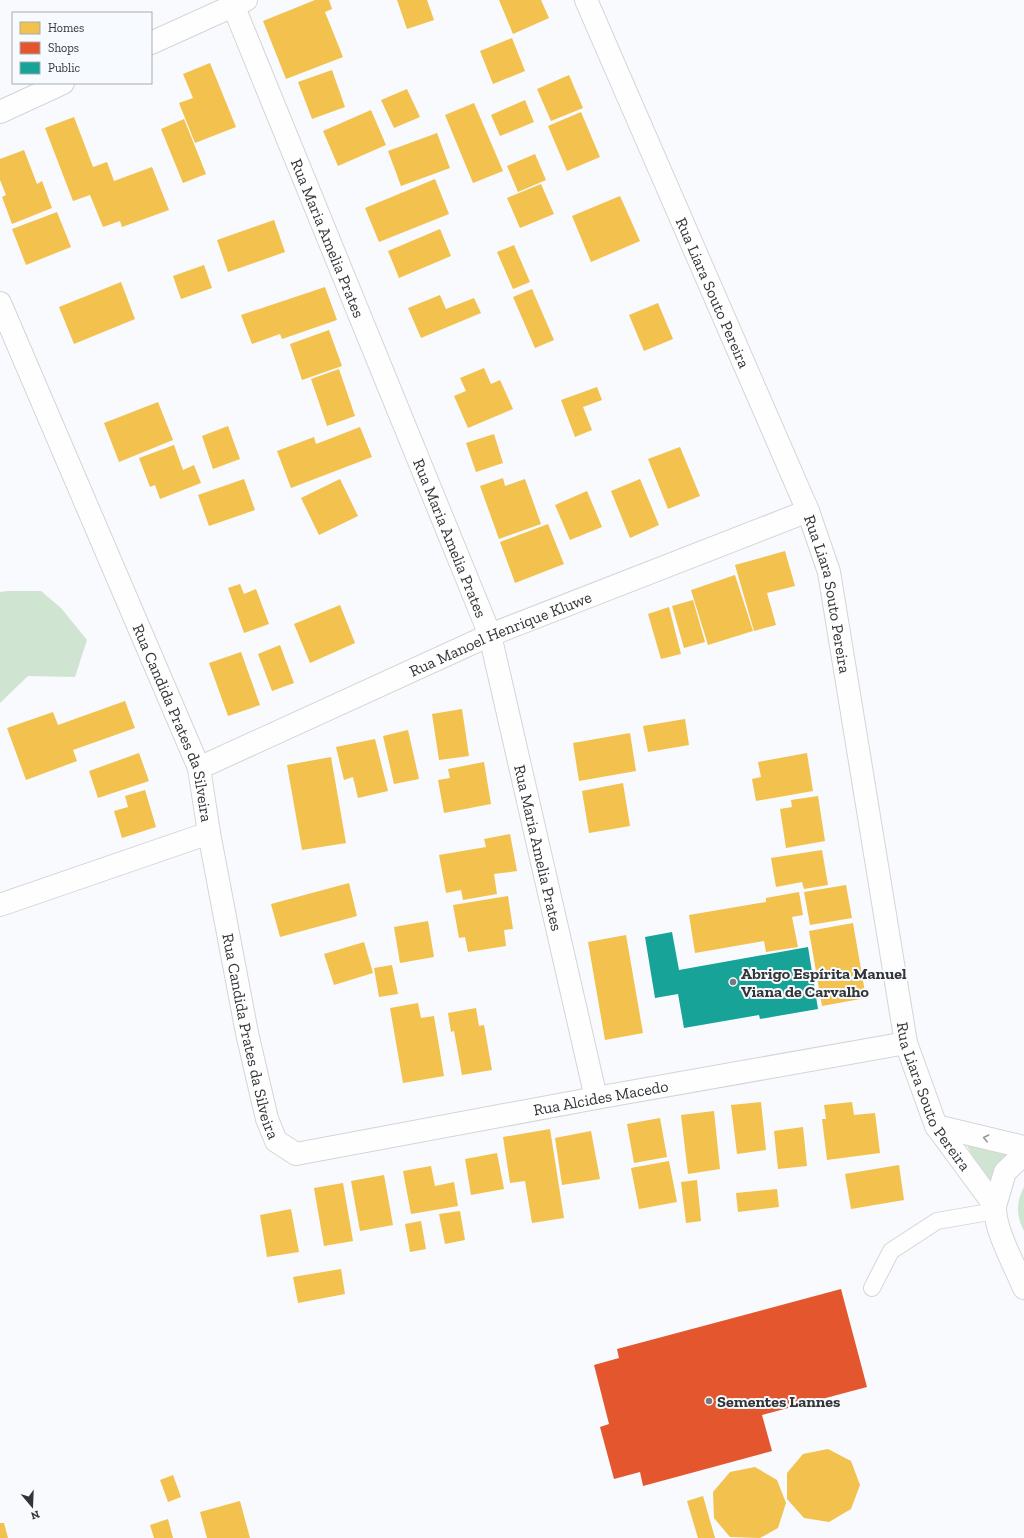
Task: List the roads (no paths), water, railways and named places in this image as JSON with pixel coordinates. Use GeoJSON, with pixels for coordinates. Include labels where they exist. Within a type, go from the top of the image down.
{"type":"FeatureCollection","features":[{"type":"Feature","properties":{"kind":"street","name":"Rua Liara Souto Pereira"},"geometry":{"type":"LineString","coordinates":[[586,0],[808,511],[829,572],[906,1043],[936,1126],[995,1208]]}},
{"type":"Feature","properties":{"kind":"street"},"geometry":{"type":"LineString","coordinates":[[152,43],[237,2]]}},
{"type":"Feature","properties":{"kind":"street","name":"Rua Maria Amelia Prates"},"geometry":{"type":"LineString","coordinates":[[237,2],[490,635],[596,1098]]}},
{"type":"Feature","properties":{"kind":"street"},"geometry":{"type":"LineString","coordinates":[[0,112],[61,84]]}},
{"type":"Feature","properties":{"kind":"street","name":"Rua Candida Prates da Silveira"},"geometry":{"type":"LineString","coordinates":[[0,303],[199,768],[209,833],[247,1033],[267,1119],[276,1141],[296,1154]]}},
{"type":"Feature","properties":{"kind":"street","name":"Rua Manoel Henrique Kluwe"},"geometry":{"type":"LineString","coordinates":[[199,768],[490,635],[808,511]]}},
{"type":"Feature","properties":{"kind":"street"},"geometry":{"type":"LineString","coordinates":[[0,905],[209,833]]}},
{"type":"Feature","properties":{"kind":"street","name":"Rua Alcides Macedo"},"geometry":{"type":"LineString","coordinates":[[296,1154],[596,1098],[906,1043]]}},
{"type":"Feature","properties":{"kind":"street"},"geometry":{"type":"LineString","coordinates":[[936,1126],[1024,1147]]}},
{"type":"Feature","properties":{"kind":"street"},"geometry":{"type":"LineString","coordinates":[[1024,1154],[1005,1172],[995,1208],[1002,1236],[1024,1288]]}},
{"type":"Feature","properties":{"kind":"street"},"geometry":{"type":"LineString","coordinates":[[1002,1236],[1016,1256],[1024,1261]]}},
{"type":"Feature","properties":{"kind":"lane"},"geometry":{"type":"LineString","coordinates":[[872,1288],[891,1251],[937,1221],[995,1208]]}},
{"type":"Feature","properties":{"kind":"place","name":"Abrigo Espírita Manuel Viana de Carvalho"},"geometry":{"type":"Point","coordinates":[733,982]}},
{"type":"Feature","properties":{"kind":"place","name":"Sementes Lannes"},"geometry":{"type":"Point","coordinates":[709,1401]}}]}
